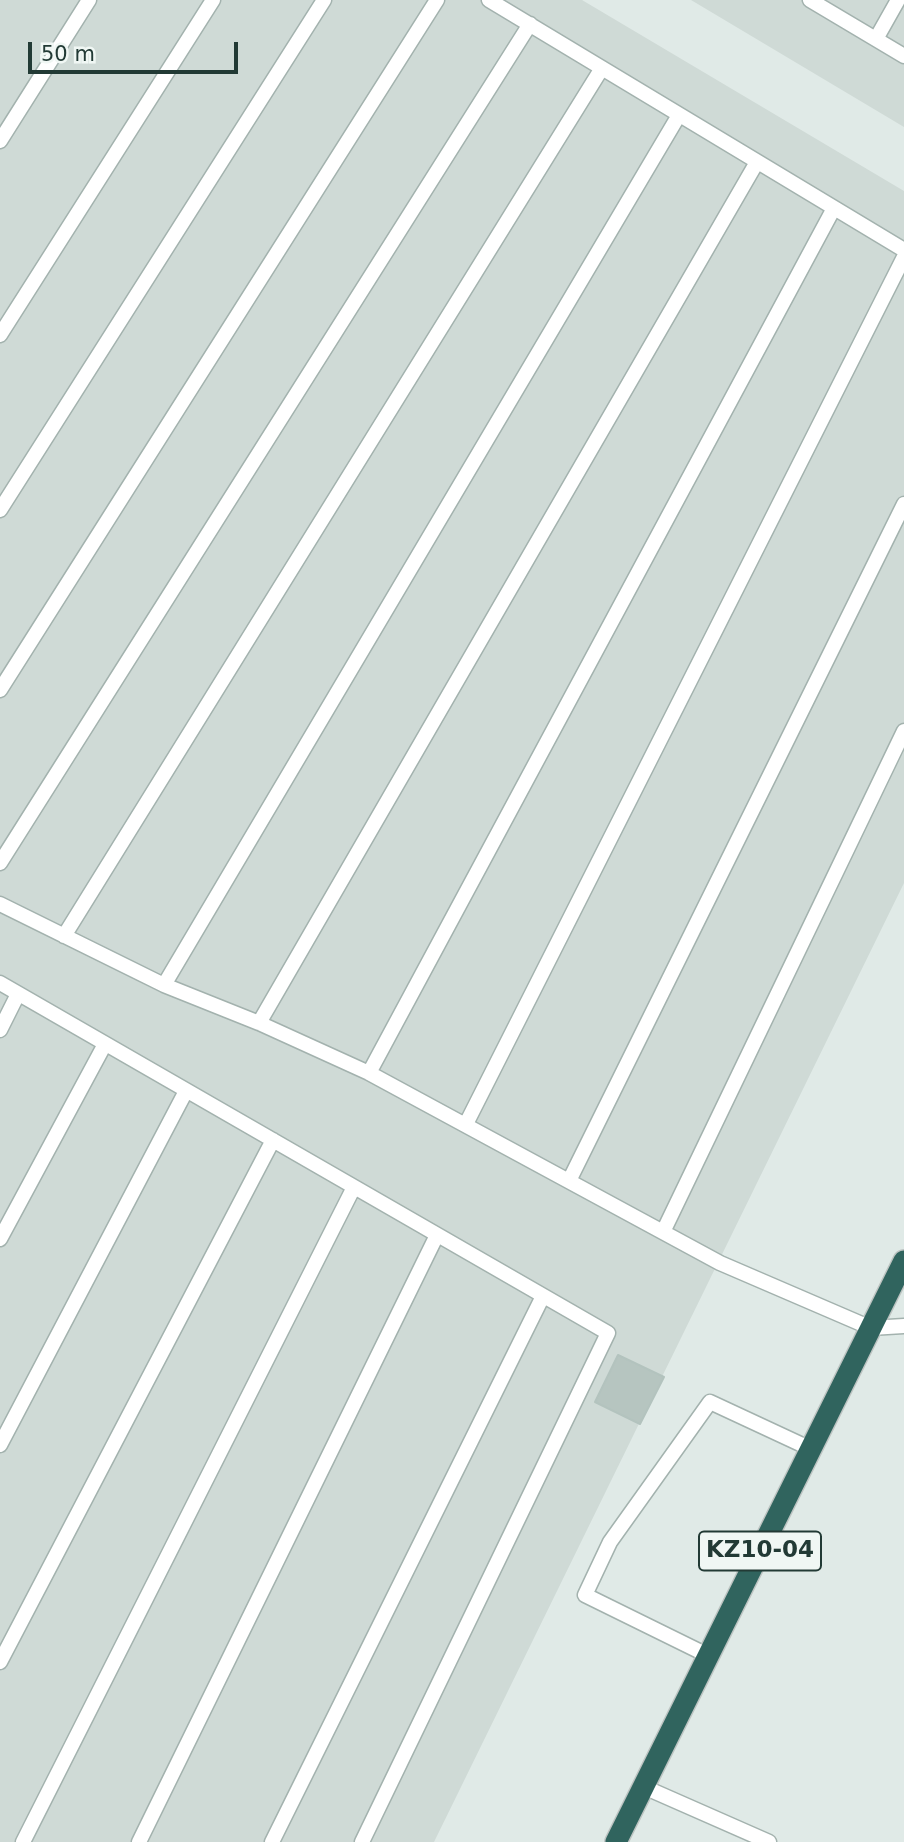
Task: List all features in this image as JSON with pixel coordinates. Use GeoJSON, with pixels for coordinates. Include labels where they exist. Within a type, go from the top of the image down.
{"type":"FeatureCollection","features":[{"type":"Feature","properties":{"kind":"highway","name":"KZ10-04"},"geometry":{"type":"LineString","coordinates":[[616,1842],[904,1261]]}},
{"type":"Feature","properties":{"kind":"lane"},"geometry":{"type":"LineString","coordinates":[[0,141],[89,0]]}},
{"type":"Feature","properties":{"kind":"lane"},"geometry":{"type":"LineString","coordinates":[[0,335],[213,0]]}},
{"type":"Feature","properties":{"kind":"lane"},"geometry":{"type":"LineString","coordinates":[[0,510],[324,0]]}},
{"type":"Feature","properties":{"kind":"lane"},"geometry":{"type":"LineString","coordinates":[[0,690],[437,0]]}},
{"type":"Feature","properties":{"kind":"lane"},"geometry":{"type":"LineString","coordinates":[[489,0],[904,250]]}},
{"type":"Feature","properties":{"kind":"lane"},"geometry":{"type":"LineString","coordinates":[[810,0],[904,56]]}},
{"type":"Feature","properties":{"kind":"lane"},"geometry":{"type":"LineString","coordinates":[[876,39],[898,0]]}},
{"type":"Feature","properties":{"kind":"lane"},"geometry":{"type":"LineString","coordinates":[[0,863],[530,24]]}},
{"type":"Feature","properties":{"kind":"lane"},"geometry":{"type":"LineString","coordinates":[[64,936],[602,68]]}},
{"type":"Feature","properties":{"kind":"lane"},"geometry":{"type":"LineString","coordinates":[[164,985],[679,115]]}},
{"type":"Feature","properties":{"kind":"lane"},"geometry":{"type":"LineString","coordinates":[[259,1023],[757,162]]}},
{"type":"Feature","properties":{"kind":"lane"},"geometry":{"type":"LineString","coordinates":[[369,1073],[834,208]]}},
{"type":"Feature","properties":{"kind":"lane"},"geometry":{"type":"LineString","coordinates":[[466,1124],[904,257]]}},
{"type":"Feature","properties":{"kind":"lane"},"geometry":{"type":"LineString","coordinates":[[569,1181],[904,504]]}},
{"type":"Feature","properties":{"kind":"lane"},"geometry":{"type":"LineString","coordinates":[[663,1232],[904,731]]}},
{"type":"Feature","properties":{"kind":"lane"},"geometry":{"type":"LineString","coordinates":[[0,904],[164,985],[259,1023],[369,1073],[720,1263],[871,1328],[904,1326]]}},
{"type":"Feature","properties":{"kind":"lane"},"geometry":{"type":"LineString","coordinates":[[0,983],[608,1333],[362,1842]]}},
{"type":"Feature","properties":{"kind":"lane"},"geometry":{"type":"LineString","coordinates":[[0,1030],[19,994]]}},
{"type":"Feature","properties":{"kind":"lane"},"geometry":{"type":"LineString","coordinates":[[0,1239],[106,1044]]}},
{"type":"Feature","properties":{"kind":"lane"},"geometry":{"type":"LineString","coordinates":[[0,1446],[186,1091]]}},
{"type":"Feature","properties":{"kind":"lane"},"geometry":{"type":"LineString","coordinates":[[0,1662],[273,1140]]}},
{"type":"Feature","properties":{"kind":"lane"},"geometry":{"type":"LineString","coordinates":[[23,1842],[354,1187]]}},
{"type":"Feature","properties":{"kind":"lane"},"geometry":{"type":"LineString","coordinates":[[139,1842],[437,1235]]}},
{"type":"Feature","properties":{"kind":"lane"},"geometry":{"type":"LineString","coordinates":[[272,1842],[542,1296]]}},
{"type":"Feature","properties":{"kind":"lane"},"geometry":{"type":"LineString","coordinates":[[709,1656],[585,1595],[610,1542],[710,1402],[811,1449]]}},
{"type":"Feature","properties":{"kind":"lane"},"geometry":{"type":"LineString","coordinates":[[644,1787],[769,1842]]}},
{"type":"Feature","properties":{"kind":"shaded area"},"geometry":{"type":"Polygon","coordinates":[[[0,0],[582,0],[904,191],[904,883],[434,1842],[0,1842],[0,0]]]}},
{"type":"Feature","properties":{"kind":"shaded area"},"geometry":{"type":"Polygon","coordinates":[[[691,0],[904,0],[904,127],[691,0]]]}},
{"type":"Feature","properties":{"kind":"building"},"geometry":{"type":"Polygon","coordinates":[[[618,1355],[664,1377],[640,1424],[595,1402],[618,1355]]]}}]}
